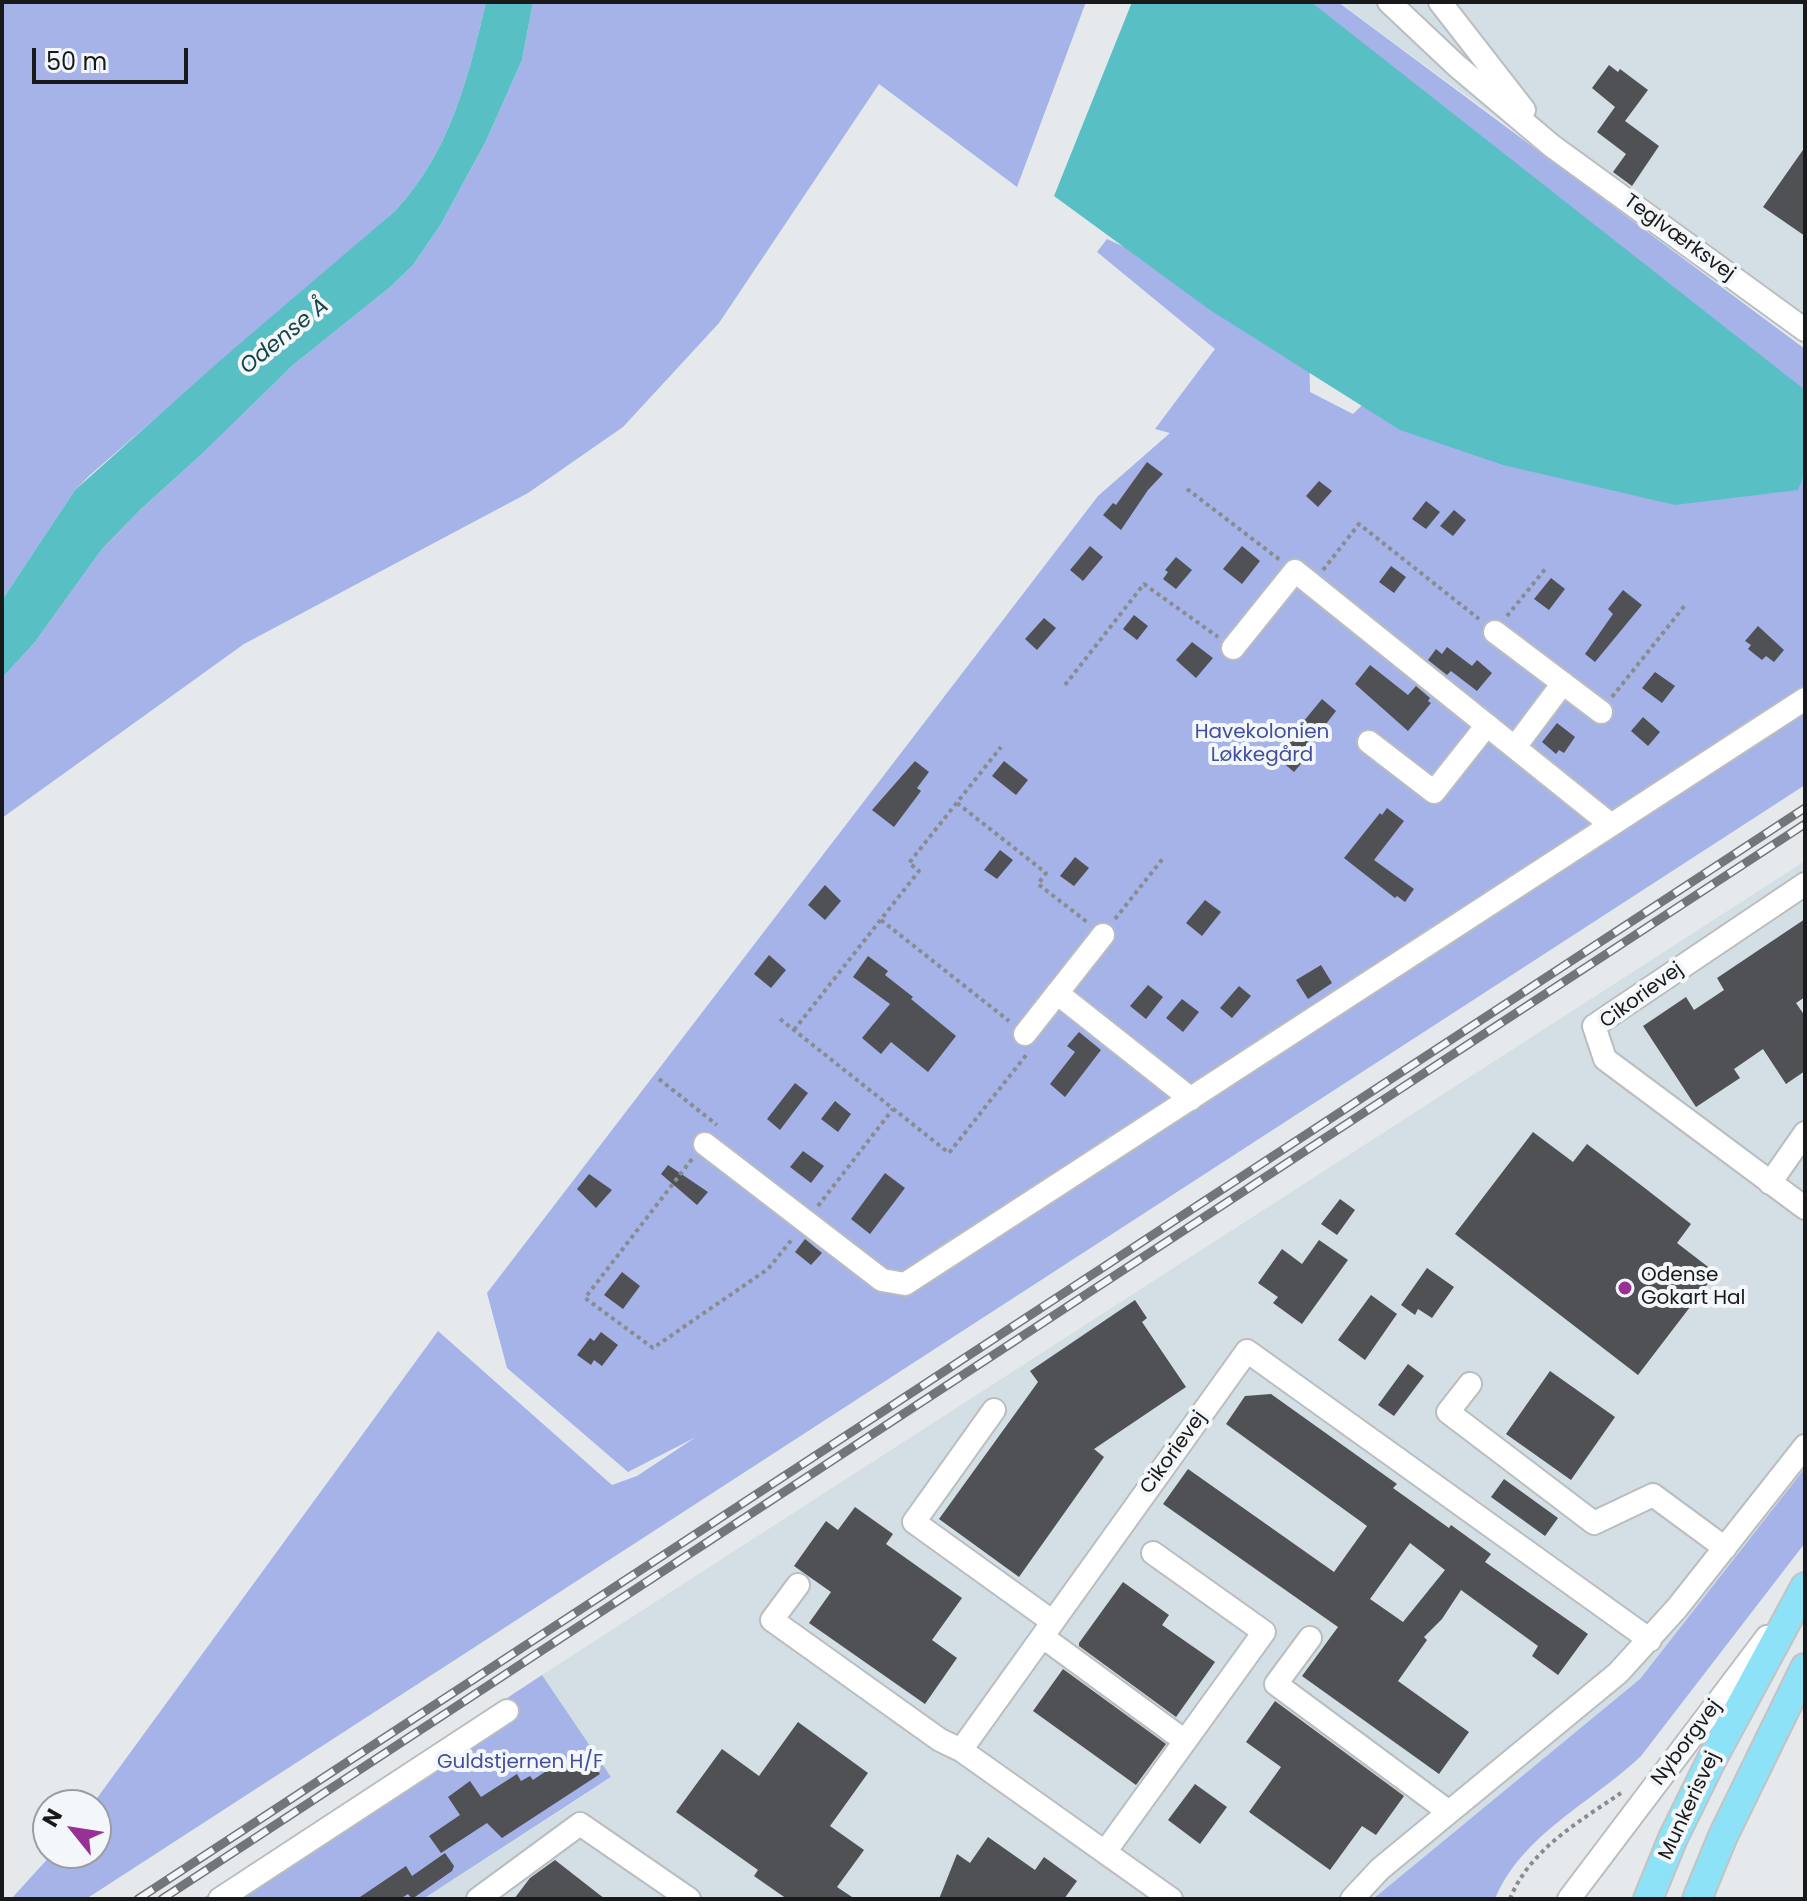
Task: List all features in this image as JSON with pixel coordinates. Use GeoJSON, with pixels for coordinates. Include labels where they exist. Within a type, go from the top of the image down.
{"type":"FeatureCollection","features":[{"type":"Feature","properties":{"kind":"main road","name":"Munkerisvej"},"geometry":{"type":"LineString","coordinates":[[1648,1899],[1673,1838],[1712,1759],[1804,1588]]}},
{"type":"Feature","properties":{"kind":"main road"},"geometry":{"type":"LineString","coordinates":[[1697,1899],[1723,1836],[1805,1668]]}},
{"type":"Feature","properties":{"kind":"street","name":"Teglværksvej"},"geometry":{"type":"LineString","coordinates":[[1389,2],[1457,66],[1552,146],[1805,330]]}},
{"type":"Feature","properties":{"kind":"street","name":"Teglværksvej"},"geometry":{"type":"LineString","coordinates":[[1440,2],[1552,146]]}},
{"type":"Feature","properties":{"kind":"street"},"geometry":{"type":"LineString","coordinates":[[1233,648],[1303,578],[1610,824]]}},
{"type":"Feature","properties":{"kind":"street"},"geometry":{"type":"LineString","coordinates":[[1495,632],[1601,712]]}},
{"type":"Feature","properties":{"kind":"street"},"geometry":{"type":"LineString","coordinates":[[1515,747],[1563,683]]}},
{"type":"Feature","properties":{"kind":"street"},"geometry":{"type":"LineString","coordinates":[[705,1144],[882,1280],[905,1284],[1805,699]]}},
{"type":"Feature","properties":{"kind":"street"},"geometry":{"type":"LineString","coordinates":[[1369,742],[1434,792],[1487,725]]}},
{"type":"Feature","properties":{"kind":"street","name":"Cikorievej"},"geometry":{"type":"LineString","coordinates":[[1805,884],[1594,1026],[1605,1059],[1805,1208]]}},
{"type":"Feature","properties":{"kind":"street"},"geometry":{"type":"LineString","coordinates":[[1025,1034],[1103,935]]}},
{"type":"Feature","properties":{"kind":"street"},"geometry":{"type":"LineString","coordinates":[[1057,993],[1191,1099]]}},
{"type":"Feature","properties":{"kind":"street"},"geometry":{"type":"LineString","coordinates":[[1770,1183],[1805,1133]]}},
{"type":"Feature","properties":{"kind":"street","name":"Cikorievej"},"geometry":{"type":"LineString","coordinates":[[961,1750],[1247,1351],[1650,1640]]}},
{"type":"Feature","properties":{"kind":"street"},"geometry":{"type":"LineString","coordinates":[[1470,1384],[1448,1412],[1594,1523],[1653,1495],[1725,1548]]}},
{"type":"Feature","properties":{"kind":"street"},"geometry":{"type":"LineString","coordinates":[[994,1410],[914,1522],[1185,1741]]}},
{"type":"Feature","properties":{"kind":"street"},"geometry":{"type":"LineString","coordinates":[[1352,1899],[1380,1869],[1618,1673],[1650,1640],[1805,1446]]}},
{"type":"Feature","properties":{"kind":"street"},"geometry":{"type":"LineString","coordinates":[[1105,1852],[1264,1632],[1153,1553]]}},
{"type":"Feature","properties":{"kind":"street"},"geometry":{"type":"LineString","coordinates":[[798,1585],[772,1620],[1171,1899]]}},
{"type":"Feature","properties":{"kind":"street","name":"Nyborgvej"},"geometry":{"type":"LineString","coordinates":[[1569,1899],[1804,1588]]}},
{"type":"Feature","properties":{"kind":"street"},"geometry":{"type":"LineString","coordinates":[[1310,1638],[1276,1684],[1449,1812]]}},
{"type":"Feature","properties":{"kind":"street"},"geometry":{"type":"LineString","coordinates":[[220,1899],[507,1711]]}},
{"type":"Feature","properties":{"kind":"street"},"geometry":{"type":"LineString","coordinates":[[478,1899],[580,1824],[689,1899]]}},
{"type":"Feature","properties":{"kind":"path"},"geometry":{"type":"LineString","coordinates":[[1187,489],[1303,578],[1359,524],[1495,632],[1546,568]]}},
{"type":"Feature","properties":{"kind":"path"},"geometry":{"type":"LineString","coordinates":[[1065,685],[1144,584],[1233,648]]}},
{"type":"Feature","properties":{"kind":"path"},"geometry":{"type":"LineString","coordinates":[[1601,712],[1686,604]]}},
{"type":"Feature","properties":{"kind":"path"},"geometry":{"type":"LineString","coordinates":[[794,1030],[919,871],[909,863],[1001,747]]}},
{"type":"Feature","properties":{"kind":"path"},"geometry":{"type":"LineString","coordinates":[[957,803],[1046,873],[1038,884],[1103,935],[1164,857]]}},
{"type":"Feature","properties":{"kind":"path"},"geometry":{"type":"LineString","coordinates":[[780,1019],[949,1153],[1036,1043],[881,920]]}},
{"type":"Feature","properties":{"kind":"path"},"geometry":{"type":"LineString","coordinates":[[659,1079],[719,1126],[585,1298],[653,1348],[768,1269],[893,1109]]}},
{"type":"Feature","properties":{"kind":"path"},"geometry":{"type":"LineString","coordinates":[[1510,1899],[1522,1876],[1556,1839],[1622,1792]]}},
{"type":"Feature","properties":{"kind":"shaded area"},"geometry":{"type":"Polygon","coordinates":[[[1339,2],[1805,2],[1805,344],[1374,28],[1339,2]]]}},
{"type":"Feature","properties":{"kind":"shaded area"},"geometry":{"type":"Polygon","coordinates":[[[1805,861],[1805,1468],[1640,1679],[1373,1899],[423,1899],[611,1778],[542,1675],[1805,861]]]}},
{"type":"Feature","properties":{"kind":"green space"},"geometry":{"type":"Polygon","coordinates":[[[2,2],[486,2],[454,113],[430,164],[414,188],[395,211],[75,490],[2,600],[2,2]]]}},
{"type":"Feature","properties":{"kind":"green space"},"geometry":{"type":"Polygon","coordinates":[[[533,2],[1086,2],[1017,187],[879,84],[719,323],[623,427],[528,493],[244,644],[2,818],[2,678],[35,642],[102,549],[141,509],[293,365],[413,265],[441,224],[486,141],[522,60],[533,2]]]}},
{"type":"Feature","properties":{"kind":"green space"},"geometry":{"type":"Polygon","coordinates":[[[1293,2],[1338,2],[1805,349],[1805,391],[1293,2]]]}},
{"type":"Feature","properties":{"kind":"green space","name":"Havekolonien Løkkegård"},"geometry":{"type":"Polygon","coordinates":[[[1107,239],[1249,305],[1309,337],[1310,392],[1353,414],[1388,380],[1805,449],[1805,785],[86,1899],[11,1899],[38,1869],[112,1869],[112,1789],[104,1789],[438,1331],[612,1485],[637,1476],[696,1437],[628,1472],[507,1368],[487,1293],[1098,496],[1170,433],[1155,429],[1215,349],[1097,252],[1107,239]]]}},
{"type":"Feature","properties":{"kind":"green space"},"geometry":{"type":"Polygon","coordinates":[[[1805,1468],[1805,1543],[1641,1756],[1540,1837],[1507,1876],[1495,1899],[1373,1899],[1640,1679],[1805,1468]]]}},
{"type":"Feature","properties":{"kind":"green space","name":"Guldstjernen H/F"},"geometry":{"type":"Polygon","coordinates":[[[542,1675],[611,1777],[423,1899],[202,1899],[542,1675]]]}},
{"type":"Feature","properties":{"kind":"water","name":"Odense Å"},"geometry":{"type":"Polygon","coordinates":[[[486,2],[533,2],[522,60],[486,141],[441,224],[413,265],[293,365],[141,509],[102,549],[35,642],[2,678],[2,600],[75,490],[395,211],[430,164],[443,139],[464,86],[486,2]]]}},
{"type":"Feature","properties":{"kind":"water"},"geometry":{"type":"Polygon","coordinates":[[[1132,2],[1311,2],[1805,390],[1805,472],[1798,490],[1675,505],[1503,465],[1400,430],[1210,310],[1054,196],[1132,2]]]}},
{"type":"Feature","properties":{"kind":"building"},"geometry":{"type":"Polygon","coordinates":[[[1609,65],[1618,72],[1620,69],[1648,90],[1625,121],[1659,146],[1632,186],[1613,172],[1626,154],[1597,132],[1615,107],[1592,88],[1609,65]]]}},
{"type":"Feature","properties":{"kind":"building"},"geometry":{"type":"Polygon","coordinates":[[[1805,147],[1805,236],[1763,207],[1805,147]]]}},
{"type":"Feature","properties":{"kind":"building"},"geometry":{"type":"Polygon","coordinates":[[[1147,462],[1163,474],[1121,530],[1103,515],[1113,503],[1116,505],[1147,462]]]}},
{"type":"Feature","properties":{"kind":"building"},"geometry":{"type":"Polygon","coordinates":[[[1319,481],[1332,491],[1318,507],[1306,496],[1319,481]]]}},
{"type":"Feature","properties":{"kind":"building"},"geometry":{"type":"Polygon","coordinates":[[[1426,501],[1440,512],[1426,529],[1412,519],[1426,501]]]}},
{"type":"Feature","properties":{"kind":"building"},"geometry":{"type":"Polygon","coordinates":[[[1454,510],[1466,520],[1453,536],[1440,526],[1454,510]]]}},
{"type":"Feature","properties":{"kind":"building"},"geometry":{"type":"Polygon","coordinates":[[[1090,546],[1103,557],[1083,581],[1070,570],[1090,546]]]}},
{"type":"Feature","properties":{"kind":"building"},"geometry":{"type":"Polygon","coordinates":[[[1242,546],[1260,561],[1242,584],[1223,569],[1242,546]]]}},
{"type":"Feature","properties":{"kind":"building"},"geometry":{"type":"Polygon","coordinates":[[[1176,557],[1192,570],[1176,589],[1163,579],[1168,572],[1165,570],[1176,557]]]}},
{"type":"Feature","properties":{"kind":"building"},"geometry":{"type":"Polygon","coordinates":[[[1391,566],[1406,577],[1394,593],[1379,582],[1391,566]]]}},
{"type":"Feature","properties":{"kind":"building"},"geometry":{"type":"Polygon","coordinates":[[[1551,578],[1565,589],[1549,610],[1534,599],[1551,578]]]}},
{"type":"Feature","properties":{"kind":"building"},"geometry":{"type":"Polygon","coordinates":[[[1623,590],[1642,605],[1595,662],[1585,654],[1613,614],[1608,609],[1623,590]]]}},
{"type":"Feature","properties":{"kind":"building"},"geometry":{"type":"Polygon","coordinates":[[[1134,615],[1148,626],[1137,640],[1123,629],[1134,615]]]}},
{"type":"Feature","properties":{"kind":"building"},"geometry":{"type":"Polygon","coordinates":[[[1044,618],[1056,628],[1037,650],[1025,639],[1044,618]]]}},
{"type":"Feature","properties":{"kind":"building"},"geometry":{"type":"Polygon","coordinates":[[[1758,626],[1784,650],[1774,662],[1766,656],[1762,660],[1748,649],[1751,645],[1745,641],[1758,626]]]}},
{"type":"Feature","properties":{"kind":"building"},"geometry":{"type":"Polygon","coordinates":[[[1192,642],[1213,658],[1196,678],[1176,660],[1192,642]]]}},
{"type":"Feature","properties":{"kind":"building"},"geometry":{"type":"Polygon","coordinates":[[[1447,647],[1472,666],[1477,660],[1492,673],[1477,691],[1451,671],[1447,675],[1428,660],[1436,649],[1442,654],[1447,647]]]}},
{"type":"Feature","properties":{"kind":"building"},"geometry":{"type":"Polygon","coordinates":[[[1370,665],[1408,695],[1416,686],[1430,698],[1428,701],[1431,703],[1408,731],[1355,684],[1370,665]]]}},
{"type":"Feature","properties":{"kind":"building"},"geometry":{"type":"Polygon","coordinates":[[[1655,672],[1675,686],[1662,703],[1642,688],[1655,672]]]}},
{"type":"Feature","properties":{"kind":"building"},"geometry":{"type":"Polygon","coordinates":[[[1322,699],[1336,711],[1302,755],[1306,758],[1294,772],[1275,756],[1322,699]]]}},
{"type":"Feature","properties":{"kind":"building"},"geometry":{"type":"Polygon","coordinates":[[[1643,717],[1660,732],[1648,746],[1631,731],[1643,717]]]}},
{"type":"Feature","properties":{"kind":"building"},"geometry":{"type":"Polygon","coordinates":[[[1557,723],[1575,737],[1564,753],[1559,750],[1556,754],[1542,742],[1557,723]]]}},
{"type":"Feature","properties":{"kind":"building"},"geometry":{"type":"Polygon","coordinates":[[[915,761],[929,772],[917,788],[921,791],[894,827],[872,810],[915,761]]]}},
{"type":"Feature","properties":{"kind":"building"},"geometry":{"type":"Polygon","coordinates":[[[1004,761],[1028,780],[1016,795],[992,776],[1004,761]]]}},
{"type":"Feature","properties":{"kind":"building"},"geometry":{"type":"Polygon","coordinates":[[[1387,808],[1404,821],[1374,860],[1414,889],[1405,902],[1397,896],[1395,898],[1344,858],[1387,808]]]}},
{"type":"Feature","properties":{"kind":"building"},"geometry":{"type":"Polygon","coordinates":[[[1000,850],[1013,860],[997,879],[984,870],[1000,850]]]}},
{"type":"Feature","properties":{"kind":"building"},"geometry":{"type":"Polygon","coordinates":[[[1075,857],[1089,868],[1074,886],[1060,876],[1075,857]]]}},
{"type":"Feature","properties":{"kind":"building"},"geometry":{"type":"Polygon","coordinates":[[[825,885],[841,901],[825,920],[808,905],[825,885]]]}},
{"type":"Feature","properties":{"kind":"building"},"geometry":{"type":"Polygon","coordinates":[[[1205,900],[1221,912],[1202,936],[1186,923],[1205,900]]]}},
{"type":"Feature","properties":{"kind":"building"},"geometry":{"type":"Polygon","coordinates":[[[1805,919],[1805,997],[1796,1003],[1805,1016],[1805,1071],[1786,1084],[1763,1049],[1734,1069],[1740,1078],[1696,1107],[1643,1026],[1686,997],[1694,1010],[1724,990],[1717,978],[1805,919]]]}},
{"type":"Feature","properties":{"kind":"building"},"geometry":{"type":"Polygon","coordinates":[[[769,955],[786,970],[771,988],[754,974],[769,955]]]}},
{"type":"Feature","properties":{"kind":"building"},"geometry":{"type":"Polygon","coordinates":[[[868,956],[888,971],[885,975],[913,997],[911,999],[956,1036],[928,1072],[891,1042],[881,1054],[862,1038],[890,1004],[853,977],[868,956]]]}},
{"type":"Feature","properties":{"kind":"building"},"geometry":{"type":"Polygon","coordinates":[[[1321,965],[1332,983],[1308,999],[1296,980],[1321,965]]]}},
{"type":"Feature","properties":{"kind":"building"},"geometry":{"type":"Polygon","coordinates":[[[1148,985],[1163,997],[1146,1019],[1130,1006],[1148,985]]]}},
{"type":"Feature","properties":{"kind":"building"},"geometry":{"type":"Polygon","coordinates":[[[1239,986],[1251,996],[1232,1018],[1220,1008],[1239,986]]]}},
{"type":"Feature","properties":{"kind":"building"},"geometry":{"type":"Polygon","coordinates":[[[1182,999],[1199,1012],[1183,1032],[1166,1018],[1182,999]]]}},
{"type":"Feature","properties":{"kind":"building"},"geometry":{"type":"Polygon","coordinates":[[[1079,1032],[1101,1050],[1065,1097],[1050,1084],[1075,1052],[1067,1046],[1079,1032]]]}},
{"type":"Feature","properties":{"kind":"building"},"geometry":{"type":"Polygon","coordinates":[[[795,1083],[808,1093],[780,1130],[767,1119],[795,1083]]]}},
{"type":"Feature","properties":{"kind":"building"},"geometry":{"type":"Polygon","coordinates":[[[835,1101],[851,1114],[838,1132],[821,1119],[835,1101]]]}},
{"type":"Feature","properties":{"kind":"building"},"geometry":{"type":"Polygon","coordinates":[[[1533,1132],[1573,1162],[1587,1144],[1646,1189],[1691,1224],[1677,1243],[1716,1273],[1638,1375],[1455,1234],[1533,1132]]]}},
{"type":"Feature","properties":{"kind":"building"},"geometry":{"type":"Polygon","coordinates":[[[803,1151],[824,1166],[811,1183],[790,1167],[803,1151]]]}},
{"type":"Feature","properties":{"kind":"building"},"geometry":{"type":"Polygon","coordinates":[[[668,1165],[708,1192],[697,1205],[661,1174],[668,1165]]]}},
{"type":"Feature","properties":{"kind":"building"},"geometry":{"type":"Polygon","coordinates":[[[885,1173],[905,1188],[870,1234],[851,1219],[885,1173]]]}},
{"type":"Feature","properties":{"kind":"building"},"geometry":{"type":"Polygon","coordinates":[[[589,1174],[612,1190],[596,1208],[577,1189],[589,1174]]]}},
{"type":"Feature","properties":{"kind":"building"},"geometry":{"type":"Polygon","coordinates":[[[1340,1199],[1355,1210],[1337,1235],[1321,1224],[1340,1199]]]}},
{"type":"Feature","properties":{"kind":"building"},"geometry":{"type":"Polygon","coordinates":[[[805,1239],[822,1253],[811,1265],[795,1252],[805,1239]]]}},
{"type":"Feature","properties":{"kind":"building"},"geometry":{"type":"Polygon","coordinates":[[[1319,1240],[1348,1260],[1302,1324],[1273,1303],[1278,1297],[1258,1283],[1282,1249],[1302,1264],[1319,1240]]]}},
{"type":"Feature","properties":{"kind":"building"},"geometry":{"type":"Polygon","coordinates":[[[1427,1268],[1454,1287],[1432,1318],[1418,1309],[1415,1315],[1401,1305],[1427,1268]]]}},
{"type":"Feature","properties":{"kind":"building"},"geometry":{"type":"Polygon","coordinates":[[[622,1272],[640,1286],[623,1309],[604,1295],[622,1272]]]}},
{"type":"Feature","properties":{"kind":"building"},"geometry":{"type":"Polygon","coordinates":[[[1371,1295],[1397,1314],[1365,1360],[1338,1340],[1371,1295]]]}},
{"type":"Feature","properties":{"kind":"building"},"geometry":{"type":"Polygon","coordinates":[[[1135,1300],[1147,1318],[1142,1322],[1186,1387],[1094,1449],[1104,1457],[1019,1577],[939,1519],[1038,1382],[1030,1371],[1135,1300]]]}},
{"type":"Feature","properties":{"kind":"building"},"geometry":{"type":"Polygon","coordinates":[[[601,1332],[618,1345],[602,1366],[594,1360],[591,1365],[577,1355],[590,1338],[594,1341],[601,1332]]]}},
{"type":"Feature","properties":{"kind":"building"},"geometry":{"type":"Polygon","coordinates":[[[1408,1364],[1424,1376],[1394,1416],[1378,1405],[1408,1364]]]}},
{"type":"Feature","properties":{"kind":"building"},"geometry":{"type":"Polygon","coordinates":[[[1550,1371],[1615,1417],[1571,1480],[1506,1434],[1550,1371]]]}},
{"type":"Feature","properties":{"kind":"building"},"geometry":{"type":"Polygon","coordinates":[[[1271,1394],[1397,1484],[1393,1488],[1491,1554],[1485,1562],[1588,1634],[1558,1675],[1532,1656],[1538,1646],[1461,1590],[1442,1619],[1424,1637],[1427,1640],[1398,1681],[1469,1732],[1439,1774],[1302,1676],[1338,1627],[1163,1504],[1188,1469],[1334,1572],[1367,1526],[1226,1424],[1245,1396],[1271,1394]],[[1410,1543],[1370,1599],[1403,1622],[1445,1570],[1410,1543]]]}},
{"type":"Feature","properties":{"kind":"building"},"geometry":{"type":"Polygon","coordinates":[[[1504,1479],[1558,1518],[1545,1536],[1491,1497],[1504,1479]]]}},
{"type":"Feature","properties":{"kind":"building"},"geometry":{"type":"Polygon","coordinates":[[[855,1507],[893,1534],[886,1544],[962,1598],[932,1640],[957,1658],[925,1704],[809,1623],[831,1592],[794,1566],[826,1521],[838,1530],[855,1507]]]}},
{"type":"Feature","properties":{"kind":"building"},"geometry":{"type":"Polygon","coordinates":[[[1123,1582],[1169,1615],[1162,1625],[1215,1662],[1176,1717],[1079,1646],[1123,1582]]]}},
{"type":"Feature","properties":{"kind":"building"},"geometry":{"type":"Polygon","coordinates":[[[1063,1669],[1166,1744],[1136,1785],[1033,1711],[1063,1669]]]}},
{"type":"Feature","properties":{"kind":"building"},"geometry":{"type":"Polygon","coordinates":[[[1275,1701],[1404,1796],[1376,1835],[1362,1826],[1330,1870],[1249,1812],[1281,1767],[1246,1742],[1275,1701]]]}},
{"type":"Feature","properties":{"kind":"building"},"geometry":{"type":"Polygon","coordinates":[[[798,1722],[868,1773],[830,1826],[864,1850],[837,1887],[855,1899],[787,1899],[754,1876],[758,1870],[676,1812],[722,1749],[759,1776],[798,1722]]]}},
{"type":"Feature","properties":{"kind":"building"},"geometry":{"type":"Polygon","coordinates":[[[584,1752],[600,1774],[502,1838],[487,1823],[441,1853],[429,1836],[460,1815],[448,1797],[470,1781],[481,1797],[517,1774],[521,1781],[530,1776],[533,1780],[555,1765],[558,1770],[584,1752]]]}},
{"type":"Feature","properties":{"kind":"building"},"geometry":{"type":"Polygon","coordinates":[[[1195,1784],[1227,1807],[1200,1844],[1168,1820],[1195,1784]]]}},
{"type":"Feature","properties":{"kind":"building"},"geometry":{"type":"Polygon","coordinates":[[[988,1837],[1035,1870],[1044,1857],[1077,1881],[1064,1899],[939,1899],[957,1854],[970,1863],[988,1837]]]}},
{"type":"Feature","properties":{"kind":"building"},"geometry":{"type":"Polygon","coordinates":[[[445,1853],[454,1866],[452,1871],[412,1899],[408,1894],[400,1899],[357,1899],[406,1866],[412,1876],[445,1853]]]}},
{"type":"Feature","properties":{"kind":"building"},"geometry":{"type":"Polygon","coordinates":[[[555,1860],[605,1899],[514,1899],[530,1878],[555,1860]]]}},
{"type":"Feature","properties":{"kind":"railway"},"geometry":{"type":"LineString","coordinates":[[138,1899],[1805,808]]}},
{"type":"Feature","properties":{"kind":"railway"},"geometry":{"type":"LineString","coordinates":[[162,1899],[1805,824]]}},
{"type":"Feature","properties":{"kind":"place","name":"Odense Gokart Hal"},"geometry":{"type":"Point","coordinates":[1625,1288]}}]}
